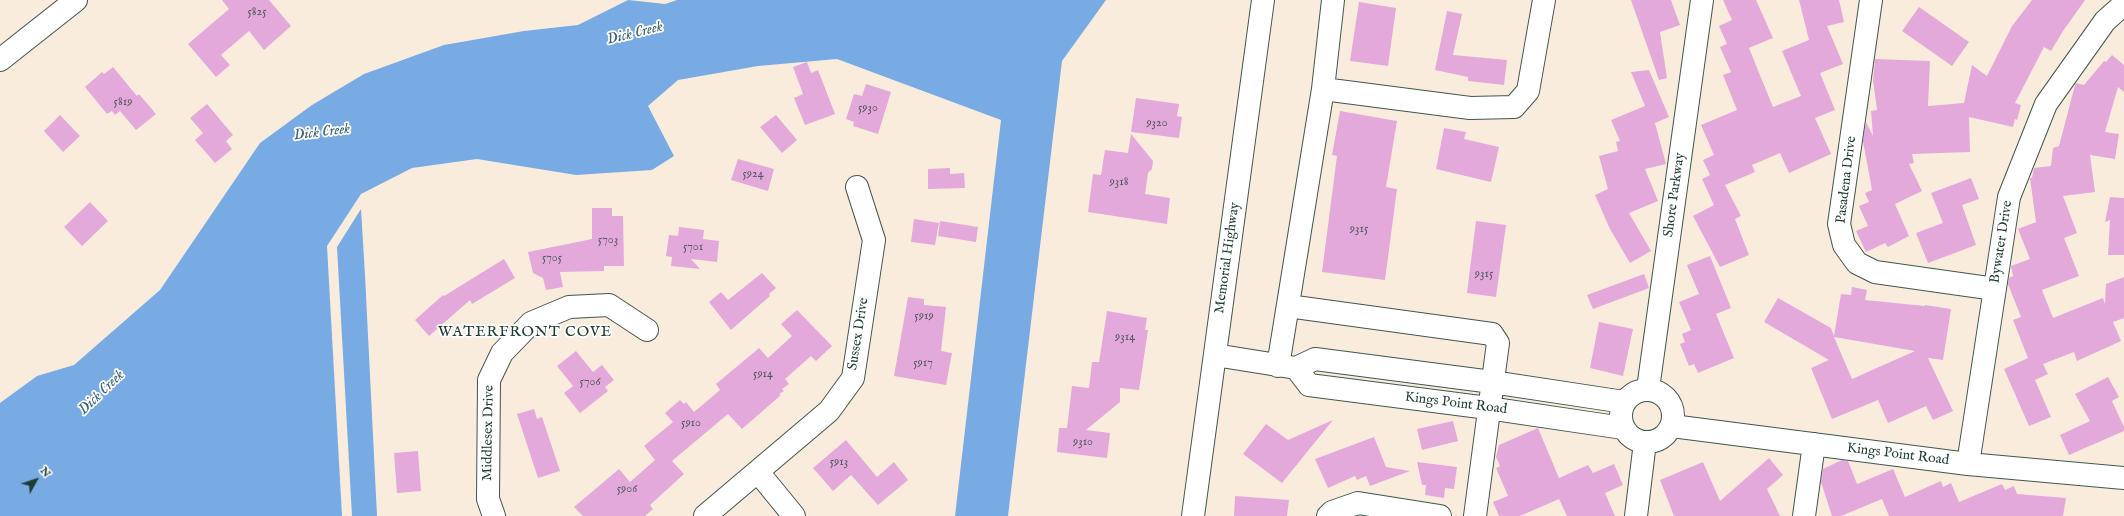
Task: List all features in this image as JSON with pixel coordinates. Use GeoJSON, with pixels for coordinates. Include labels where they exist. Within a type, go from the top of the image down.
{"type":"FeatureCollection","features":[{"type":"Feature","properties":{"kind":"street"},"geometry":{"type":"LineString","coordinates":[[0,60],[76,0]]}},
{"type":"Feature","properties":{"kind":"street","name":"Memorial Highway"},"geometry":{"type":"LineString","coordinates":[[1193,516],[1263,0]]}},
{"type":"Feature","properties":{"kind":"street"},"geometry":{"type":"LineString","coordinates":[[1215,355],[1287,367],[1288,306],[1323,89],[1333,0]]}},
{"type":"Feature","properties":{"kind":"street"},"geometry":{"type":"LineString","coordinates":[[1323,89],[1470,108],[1514,107],[1528,91],[1544,0]]}},
{"type":"Feature","properties":{"kind":"street","name":"Shore Parkway"},"geometry":{"type":"LineString","coordinates":[[1648,389],[1702,0]]}},
{"type":"Feature","properties":{"kind":"street","name":"Pasadena Drive"},"geometry":{"type":"LineString","coordinates":[[1871,0],[1839,224],[1844,246],[1857,263],[1875,272],[1995,289]]}},
{"type":"Feature","properties":{"kind":"street","name":"Bywater Drive"},"geometry":{"type":"LineString","coordinates":[[1968,464],[2009,197],[2046,104],[2105,21],[2124,4]]}},
{"type":"Feature","properties":{"kind":"street","name":"Sussex Drive"},"geometry":{"type":"LineString","coordinates":[[705,516],[829,411],[852,378],[874,240],[857,187]]}},
{"type":"Feature","properties":{"kind":"street","name":"Middlesex Drive"},"geometry":{"type":"LineString","coordinates":[[494,516],[488,499],[489,380],[502,353],[531,323],[570,307],[609,305],[647,330]]}},
{"type":"Feature","properties":{"kind":"street"},"geometry":{"type":"LineString","coordinates":[[1288,306],[1492,334],[1498,343],[1488,408],[1475,516]]}},
{"type":"Feature","properties":{"kind":"street","name":"Kings Point Road"},"geometry":{"type":"LineString","coordinates":[[1287,367],[1315,359],[1492,382],[1624,402]]}},
{"type":"Feature","properties":{"kind":"street","name":"Kings Point Road"},"geometry":{"type":"LineString","coordinates":[[1287,367],[1309,385],[1488,408],[1623,428]]}},
{"type":"Feature","properties":{"kind":"street"},"geometry":{"type":"LineString","coordinates":[[1648,389],[1660,393],[1670,402],[1674,414],[1672,426],[1661,439],[1644,442],[1629,435],[1623,428],[1621,419],[1624,402],[1630,395],[1648,389]]}},
{"type":"Feature","properties":{"kind":"street","name":"Kings Point Road"},"geometry":{"type":"LineString","coordinates":[[1672,426],[1968,464],[2124,478]]}},
{"type":"Feature","properties":{"kind":"street"},"geometry":{"type":"LineString","coordinates":[[1636,516],[1644,442]]}},
{"type":"Feature","properties":{"kind":"street"},"geometry":{"type":"LineString","coordinates":[[1804,516],[1814,444]]}},
{"type":"Feature","properties":{"kind":"street"},"geometry":{"type":"LineString","coordinates":[[758,472],[794,516]]}},
{"type":"Feature","properties":{"kind":"street"},"geometry":{"type":"LineString","coordinates":[[1328,516],[1332,512],[1358,503],[1440,516]]}},
{"type":"Feature","properties":{"kind":"water","name":"Dick Creek"},"geometry":{"type":"Polygon","coordinates":[[[628,0],[665,4],[677,0],[1106,0],[1062,61],[1008,516],[955,516],[1001,120],[837,59],[758,66],[678,80],[648,106],[674,156],[652,170],[576,175],[477,159],[412,168],[361,194],[327,246],[342,516],[0,516],[0,403],[37,376],[74,365],[160,290],[260,143],[312,105],[364,74],[444,45],[524,31],[578,25],[628,0]]]}},
{"type":"Feature","properties":{"kind":"water"},"geometry":{"type":"Polygon","coordinates":[[[361,209],[377,516],[352,516],[337,247],[361,209]]]}},
{"type":"Feature","properties":{"kind":"building"},"geometry":{"type":"Polygon","coordinates":[[[222,0],[269,0],[291,26],[264,50],[249,31],[221,55],[230,65],[216,77],[188,44],[229,9],[222,0]]]}},
{"type":"Feature","properties":{"kind":"building"},"geometry":{"type":"Polygon","coordinates":[[[1631,0],[1671,0],[1680,25],[1660,32],[1667,78],[1659,80],[1631,0]]]}},
{"type":"Feature","properties":{"kind":"building"},"geometry":{"type":"Polygon","coordinates":[[[1723,0],[1756,0],[1773,38],[1749,48],[1773,107],[1801,96],[1782,51],[1809,40],[1799,0],[1839,0],[1844,22],[1827,26],[1843,64],[1820,73],[1835,110],[1815,118],[1831,154],[1789,173],[1780,153],[1752,165],[1755,172],[1725,185],[1741,216],[1735,219],[1749,255],[1720,267],[1693,216],[1714,205],[1702,179],[1710,175],[1703,160],[1714,155],[1701,125],[1737,110],[1723,75],[1731,72],[1720,47],[1727,44],[1719,26],[1732,20],[1723,0]]]}},
{"type":"Feature","properties":{"kind":"building"},"geometry":{"type":"Polygon","coordinates":[[[2032,0],[2085,0],[2051,51],[2044,47],[2015,103],[2021,105],[2017,120],[2015,119],[2013,127],[1969,117],[1970,152],[1912,154],[1914,163],[1909,164],[1922,191],[1895,204],[1909,236],[1888,247],[1885,243],[1866,252],[1856,231],[1868,226],[1859,206],[1869,202],[1865,193],[1872,190],[1863,141],[1866,122],[1873,136],[1871,111],[1877,110],[1873,80],[1875,59],[1930,61],[1928,106],[1964,103],[1972,65],[1987,76],[2012,26],[2032,0]]]}},
{"type":"Feature","properties":{"kind":"building"},"geometry":{"type":"Polygon","coordinates":[[[1359,2],[1396,8],[1388,66],[1350,61],[1359,2]]]}},
{"type":"Feature","properties":{"kind":"building"},"geometry":{"type":"Polygon","coordinates":[[[1919,7],[1969,42],[1952,66],[1902,31],[1919,7]]]}},
{"type":"Feature","properties":{"kind":"building"},"geometry":{"type":"Polygon","coordinates":[[[1447,11],[1462,14],[1453,55],[1507,60],[1504,85],[1468,81],[1468,77],[1435,70],[1447,11]]]}},
{"type":"Feature","properties":{"kind":"building"},"geometry":{"type":"Polygon","coordinates":[[[2112,55],[2124,65],[2124,92],[2118,87],[2105,132],[2119,134],[2115,159],[2090,155],[2095,192],[2063,196],[2077,233],[2064,238],[2079,276],[2042,290],[2053,318],[2103,298],[2105,304],[2106,284],[2124,277],[2124,318],[2113,322],[2121,341],[2077,361],[2074,352],[2043,364],[2048,374],[2035,380],[2051,417],[2029,426],[2004,369],[2028,358],[2013,320],[2021,317],[2008,284],[2009,278],[2013,276],[2011,266],[2030,259],[2018,229],[2036,222],[2030,178],[2032,178],[2034,168],[2051,166],[2053,148],[2059,146],[2076,83],[2084,85],[2104,61],[2106,62],[2112,55]]]}},
{"type":"Feature","properties":{"kind":"building"},"geometry":{"type":"Polygon","coordinates":[[[807,62],[811,73],[818,70],[835,114],[805,125],[794,98],[803,94],[793,67],[807,62]]]}},
{"type":"Feature","properties":{"kind":"building"},"geometry":{"type":"Polygon","coordinates":[[[113,67],[137,96],[139,94],[156,114],[136,130],[120,111],[115,115],[112,111],[107,114],[85,87],[102,72],[104,74],[113,67]]]}},
{"type":"Feature","properties":{"kind":"building"},"geometry":{"type":"Polygon","coordinates":[[[1649,70],[1669,117],[1655,123],[1666,164],[1645,169],[1658,201],[1629,213],[1651,251],[1630,263],[1610,229],[1595,195],[1608,189],[1599,156],[1618,151],[1616,142],[1620,141],[1611,120],[1645,106],[1631,72],[1649,70]]]}},
{"type":"Feature","properties":{"kind":"building"},"geometry":{"type":"Polygon","coordinates":[[[866,84],[891,92],[878,134],[853,126],[854,122],[846,119],[854,94],[862,96],[866,84]]]}},
{"type":"Feature","properties":{"kind":"building"},"geometry":{"type":"Polygon","coordinates":[[[1136,98],[1179,104],[1177,116],[1182,117],[1179,138],[1131,132],[1136,98]]]}},
{"type":"Feature","properties":{"kind":"building"},"geometry":{"type":"Polygon","coordinates":[[[207,104],[233,135],[226,141],[232,149],[215,163],[195,140],[203,133],[190,118],[207,104]]]}},
{"type":"Feature","properties":{"kind":"building"},"geometry":{"type":"Polygon","coordinates":[[[1340,111],[1397,121],[1386,187],[1397,189],[1385,280],[1322,272],[1337,156],[1332,155],[1340,111]]]}},
{"type":"Feature","properties":{"kind":"building"},"geometry":{"type":"Polygon","coordinates":[[[60,115],[80,136],[63,152],[44,131],[60,115]]]}},
{"type":"Feature","properties":{"kind":"building"},"geometry":{"type":"Polygon","coordinates":[[[776,115],[797,140],[782,153],[760,127],[776,115]]]}},
{"type":"Feature","properties":{"kind":"building"},"geometry":{"type":"Polygon","coordinates":[[[1444,128],[1466,132],[1464,139],[1499,147],[1491,182],[1436,169],[1444,128]]]}},
{"type":"Feature","properties":{"kind":"building"},"geometry":{"type":"Polygon","coordinates":[[[1131,134],[1153,161],[1152,169],[1148,173],[1145,194],[1170,198],[1167,224],[1088,212],[1093,174],[1101,175],[1105,150],[1128,153],[1131,134]]]}},
{"type":"Feature","properties":{"kind":"building"},"geometry":{"type":"Polygon","coordinates":[[[738,159],[774,169],[768,191],[731,180],[738,159]]]}},
{"type":"Feature","properties":{"kind":"building"},"geometry":{"type":"Polygon","coordinates":[[[950,168],[950,174],[964,173],[965,188],[928,189],[928,169],[950,168]]]}},
{"type":"Feature","properties":{"kind":"building"},"geometry":{"type":"Polygon","coordinates":[[[1971,178],[1979,199],[1962,205],[1976,245],[1928,263],[1916,233],[1943,223],[1931,193],[1971,178]]]}},
{"type":"Feature","properties":{"kind":"building"},"geometry":{"type":"Polygon","coordinates":[[[2110,197],[2124,198],[2124,255],[2108,255],[2110,220],[2105,222],[2110,197]]]}},
{"type":"Feature","properties":{"kind":"building"},"geometry":{"type":"Polygon","coordinates":[[[90,202],[108,221],[82,246],[64,227],[90,202]]]}},
{"type":"Feature","properties":{"kind":"building"},"geometry":{"type":"Polygon","coordinates":[[[592,208],[612,208],[612,216],[623,216],[624,266],[604,266],[604,271],[560,272],[563,287],[546,290],[543,278],[533,273],[528,252],[592,239],[592,208]]]}},
{"type":"Feature","properties":{"kind":"building"},"geometry":{"type":"Polygon","coordinates":[[[914,219],[939,223],[935,245],[911,242],[914,219]]]}},
{"type":"Feature","properties":{"kind":"building"},"geometry":{"type":"Polygon","coordinates":[[[940,221],[978,227],[976,242],[938,236],[940,221]]]}},
{"type":"Feature","properties":{"kind":"building"},"geometry":{"type":"Polygon","coordinates":[[[1476,221],[1506,225],[1496,297],[1467,293],[1476,221]]]}},
{"type":"Feature","properties":{"kind":"building"},"geometry":{"type":"Polygon","coordinates":[[[679,227],[704,230],[703,239],[719,241],[717,262],[691,259],[700,269],[671,266],[672,257],[666,256],[669,235],[678,236],[679,227]]]}},
{"type":"Feature","properties":{"kind":"building"},"geometry":{"type":"Polygon","coordinates":[[[1710,256],[1731,308],[1716,314],[1734,358],[1698,373],[1694,364],[1689,366],[1680,344],[1685,342],[1682,334],[1691,330],[1679,302],[1699,294],[1687,265],[1710,256]]]}},
{"type":"Feature","properties":{"kind":"building"},"geometry":{"type":"Polygon","coordinates":[[[504,259],[515,278],[472,304],[470,300],[429,336],[415,320],[443,295],[444,296],[504,259]]]}},
{"type":"Feature","properties":{"kind":"building"},"geometry":{"type":"Polygon","coordinates":[[[762,273],[776,288],[769,294],[770,296],[731,330],[709,302],[721,292],[728,300],[762,273]]]}},
{"type":"Feature","properties":{"kind":"building"},"geometry":{"type":"Polygon","coordinates":[[[1644,274],[1649,288],[1593,309],[1587,295],[1644,274]]]}},
{"type":"Feature","properties":{"kind":"building"},"geometry":{"type":"Polygon","coordinates":[[[1852,287],[1867,290],[1865,300],[1925,305],[1951,309],[1943,360],[1928,358],[1953,411],[1933,420],[1926,406],[1888,423],[1878,400],[1832,419],[1811,368],[1829,360],[1764,322],[1778,298],[1831,328],[1834,336],[1841,294],[1851,295],[1852,287]],[[1834,337],[1852,379],[1915,351],[1834,337]]]}},
{"type":"Feature","properties":{"kind":"building"},"geometry":{"type":"Polygon","coordinates":[[[908,297],[924,299],[924,305],[946,307],[941,351],[952,353],[946,385],[894,376],[908,297]]]}},
{"type":"Feature","properties":{"kind":"building"},"geometry":{"type":"Polygon","coordinates":[[[797,310],[832,346],[816,361],[811,356],[785,379],[789,384],[782,389],[784,391],[779,394],[781,395],[742,429],[728,414],[672,461],[684,474],[650,505],[653,509],[645,516],[583,516],[574,507],[619,469],[630,482],[655,460],[644,446],[673,422],[665,413],[680,400],[684,404],[686,402],[694,412],[720,390],[716,384],[759,348],[768,358],[792,336],[781,324],[797,310]]]}},
{"type":"Feature","properties":{"kind":"building"},"geometry":{"type":"Polygon","coordinates":[[[1107,311],[1147,318],[1145,330],[1148,330],[1139,390],[1120,388],[1120,402],[1086,430],[1110,433],[1107,458],[1057,452],[1059,428],[1067,428],[1072,386],[1089,388],[1092,362],[1099,362],[1107,311]]]}},
{"type":"Feature","properties":{"kind":"building"},"geometry":{"type":"Polygon","coordinates":[[[1599,322],[1633,329],[1623,376],[1590,368],[1599,322]]]}},
{"type":"Feature","properties":{"kind":"building"},"geometry":{"type":"Polygon","coordinates":[[[576,351],[593,372],[602,365],[614,380],[605,387],[608,391],[580,413],[564,393],[573,386],[557,366],[576,351]]]}},
{"type":"Feature","properties":{"kind":"building"},"geometry":{"type":"Polygon","coordinates":[[[2108,377],[2119,397],[2112,401],[2124,427],[2124,431],[2069,455],[2060,435],[2090,421],[2075,394],[2108,377]]]}},
{"type":"Feature","properties":{"kind":"building"},"geometry":{"type":"Polygon","coordinates":[[[534,409],[537,419],[542,417],[560,471],[538,478],[517,414],[534,409]]]}},
{"type":"Feature","properties":{"kind":"building"},"geometry":{"type":"Polygon","coordinates":[[[1333,420],[1282,483],[1243,454],[1266,424],[1288,440],[1333,420]]]}},
{"type":"Feature","properties":{"kind":"building"},"geometry":{"type":"Polygon","coordinates":[[[1453,421],[1458,441],[1422,450],[1417,429],[1453,421]]]}},
{"type":"Feature","properties":{"kind":"building"},"geometry":{"type":"Polygon","coordinates":[[[1538,428],[1559,478],[1588,465],[1593,473],[1614,464],[1623,485],[1605,493],[1615,516],[1567,516],[1559,499],[1520,516],[1499,516],[1493,502],[1508,496],[1496,468],[1500,466],[1496,457],[1499,445],[1538,428]]]}},
{"type":"Feature","properties":{"kind":"building"},"geometry":{"type":"Polygon","coordinates":[[[1374,437],[1386,467],[1410,471],[1370,486],[1366,476],[1357,480],[1355,476],[1328,488],[1315,459],[1374,437]]]}},
{"type":"Feature","properties":{"kind":"building"},"geometry":{"type":"Polygon","coordinates":[[[846,440],[877,477],[894,462],[908,480],[878,505],[851,475],[833,491],[813,468],[846,440]]]}},
{"type":"Feature","properties":{"kind":"building"},"geometry":{"type":"Polygon","coordinates":[[[418,451],[421,491],[397,493],[394,453],[418,451]]]}},
{"type":"Feature","properties":{"kind":"building"},"geometry":{"type":"Polygon","coordinates":[[[1769,458],[1783,475],[1767,489],[1780,516],[1674,516],[1660,480],[1703,462],[1720,501],[1769,458]]]}},
{"type":"Feature","properties":{"kind":"building"},"geometry":{"type":"Polygon","coordinates":[[[1842,460],[1848,461],[1857,484],[1893,469],[1905,497],[1941,481],[1943,487],[1951,483],[1959,502],[2002,484],[2005,490],[2014,486],[2017,494],[2066,498],[2063,516],[1889,516],[1882,499],[1841,516],[1832,516],[1821,482],[1823,469],[1842,460]]]}},
{"type":"Feature","properties":{"kind":"building"},"geometry":{"type":"Polygon","coordinates":[[[1417,462],[1457,467],[1454,489],[1445,488],[1444,498],[1425,495],[1426,485],[1422,485],[1417,462]]]}},
{"type":"Feature","properties":{"kind":"building"},"geometry":{"type":"Polygon","coordinates":[[[1235,496],[1289,500],[1287,516],[1234,516],[1235,496]]]}},
{"type":"Feature","properties":{"kind":"district","name":"WATERFRONT COVE"},"geometry":{"type":"Point","coordinates":[525,333]}}]}
